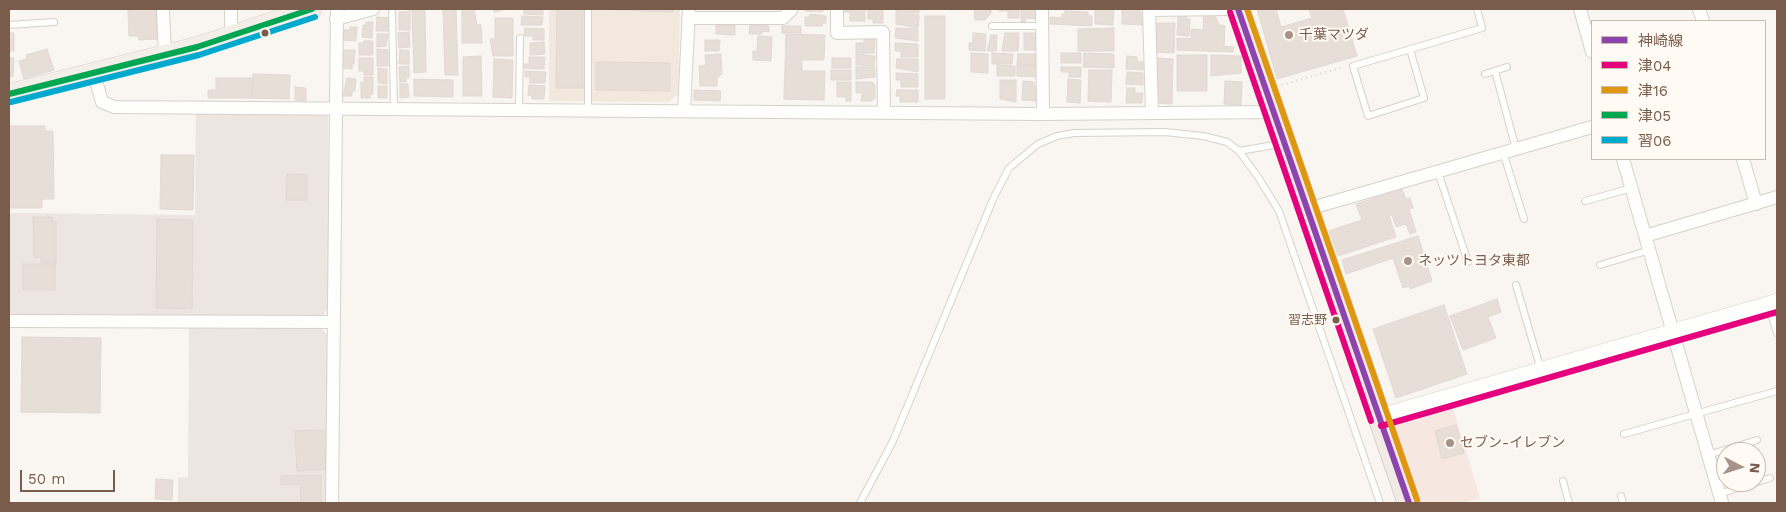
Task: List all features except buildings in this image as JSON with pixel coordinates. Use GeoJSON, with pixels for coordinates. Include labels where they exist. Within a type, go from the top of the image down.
{"type":"FeatureCollection","features":[{"type":"Feature","properties":{"kind":"highway"},"geometry":{"type":"LineString","coordinates":[[1238,9],[1286,143],[1409,503]]}},
{"type":"Feature","properties":{"kind":"main road"},"geometry":{"type":"LineString","coordinates":[[9,94],[164,56],[312,9]]}},
{"type":"Feature","properties":{"kind":"street"},"geometry":{"type":"LineString","coordinates":[[163,9],[164,56]]}},
{"type":"Feature","properties":{"kind":"street"},"geometry":{"type":"LineString","coordinates":[[231,9],[231,36]]}},
{"type":"Feature","properties":{"kind":"street"},"geometry":{"type":"LineString","coordinates":[[332,503],[336,14],[373,9]]}},
{"type":"Feature","properties":{"kind":"street"},"geometry":{"type":"LineString","coordinates":[[684,111],[689,13],[783,18],[792,9]]}},
{"type":"Feature","properties":{"kind":"street"},"geometry":{"type":"LineString","coordinates":[[837,9],[837,33],[884,32],[884,113]]}},
{"type":"Feature","properties":{"kind":"street"},"geometry":{"type":"LineString","coordinates":[[1042,9],[1042,114]]}},
{"type":"Feature","properties":{"kind":"street"},"geometry":{"type":"LineString","coordinates":[[1152,113],[1149,9],[1228,9]]}},
{"type":"Feature","properties":{"kind":"street"},"geometry":{"type":"LineString","coordinates":[[1580,9],[1591,48]]}},
{"type":"Feature","properties":{"kind":"street"},"geometry":{"type":"LineString","coordinates":[[94,74],[102,102],[114,107],[336,107],[1042,114],[1275,112]]}},
{"type":"Feature","properties":{"kind":"street"},"geometry":{"type":"LineString","coordinates":[[1308,209],[1591,127]]}},
{"type":"Feature","properties":{"kind":"street"},"geometry":{"type":"LineString","coordinates":[[1623,160],[1720,498]]}},
{"type":"Feature","properties":{"kind":"street"},"geometry":{"type":"LineString","coordinates":[[1743,160],[1756,204]]}},
{"type":"Feature","properties":{"kind":"street"},"geometry":{"type":"LineString","coordinates":[[1646,236],[1777,197]]}},
{"type":"Feature","properties":{"kind":"street"},"geometry":{"type":"LineString","coordinates":[[1380,418],[1773,304]]}},
{"type":"Feature","properties":{"kind":"street"},"geometry":{"type":"LineString","coordinates":[[9,320],[334,322]]}},
{"type":"Feature","properties":{"kind":"lane"},"geometry":{"type":"LineString","coordinates":[[392,9],[394,108]]}},
{"type":"Feature","properties":{"kind":"lane"},"geometry":{"type":"LineString","coordinates":[[588,9],[588,110]]}},
{"type":"Feature","properties":{"kind":"lane"},"geometry":{"type":"LineString","coordinates":[[1410,49],[1424,98],[1368,116],[1353,66],[1410,49],[1482,28],[1477,9]]}},
{"type":"Feature","properties":{"kind":"lane"},"geometry":{"type":"LineString","coordinates":[[9,25],[54,22]]}},
{"type":"Feature","properties":{"kind":"lane"},"geometry":{"type":"LineString","coordinates":[[992,26],[1042,26]]}},
{"type":"Feature","properties":{"kind":"lane"},"geometry":{"type":"LineString","coordinates":[[519,109],[520,38]]}},
{"type":"Feature","properties":{"kind":"lane"},"geometry":{"type":"LineString","coordinates":[[1484,74],[1507,67]]}},
{"type":"Feature","properties":{"kind":"lane"},"geometry":{"type":"LineString","coordinates":[[1495,71],[1509,151],[1524,219]]}},
{"type":"Feature","properties":{"kind":"lane"},"geometry":{"type":"LineString","coordinates":[[860,503],[893,440],[994,197],[1009,168],[1038,144],[1057,136],[1074,133],[1165,132],[1203,136],[1226,142],[1239,151],[1258,177],[1278,211],[1380,503]]}},
{"type":"Feature","properties":{"kind":"lane"},"geometry":{"type":"LineString","coordinates":[[1239,151],[1286,143]]}},
{"type":"Feature","properties":{"kind":"lane"},"geometry":{"type":"LineString","coordinates":[[1438,172],[1468,262]]}},
{"type":"Feature","properties":{"kind":"lane"},"geometry":{"type":"LineString","coordinates":[[1585,201],[1632,188]]}},
{"type":"Feature","properties":{"kind":"lane"},"geometry":{"type":"LineString","coordinates":[[1600,265],[1650,250]]}},
{"type":"Feature","properties":{"kind":"lane"},"geometry":{"type":"LineString","coordinates":[[1516,285],[1542,371]]}},
{"type":"Feature","properties":{"kind":"lane"},"geometry":{"type":"LineString","coordinates":[[1773,304],[1777,333]]}},
{"type":"Feature","properties":{"kind":"lane"},"geometry":{"type":"LineString","coordinates":[[1624,434],[1777,391]]}},
{"type":"Feature","properties":{"kind":"lane"},"geometry":{"type":"LineString","coordinates":[[1708,455],[1757,440]]}},
{"type":"Feature","properties":{"kind":"lane"},"geometry":{"type":"LineString","coordinates":[[1720,498],[1770,478]]}},
{"type":"Feature","properties":{"kind":"lane"},"geometry":{"type":"LineString","coordinates":[[1563,481],[1570,503]]}},
{"type":"Feature","properties":{"kind":"path"},"geometry":{"type":"LineString","coordinates":[[1277,86],[1353,66]]}},
{"type":"Feature","properties":{"kind":"shaded area"},"geometry":{"type":"Polygon","coordinates":[[[549,9],[680,9],[678,94],[669,102],[549,101],[549,9]]]}},
{"type":"Feature","properties":{"kind":"shaded area"},"geometry":{"type":"Polygon","coordinates":[[[196,110],[328,113],[328,309],[320,318],[9,316],[9,213],[195,215],[196,110]]]}},
{"type":"Feature","properties":{"kind":"shaded area"},"geometry":{"type":"Polygon","coordinates":[[[189,328],[321,328],[327,335],[327,503],[178,503],[178,478],[188,477],[189,328]]]}},
{"type":"Feature","properties":{"kind":"shaded area"},"geometry":{"type":"Polygon","coordinates":[[[1452,405],[1480,498],[1463,503],[1421,503],[1395,430],[1399,421],[1452,405]]]}},
{"type":"Feature","properties":{"kind":"transit line","name":"津05"},"geometry":{"type":"LineString","coordinates":[[9,94],[197,47],[312,9]]}},
{"type":"Feature","properties":{"kind":"transit line","name":"神崎線"},"geometry":{"type":"LineString","coordinates":[[1238,9],[1409,503]]}},
{"type":"Feature","properties":{"kind":"transit line","name":"津16"},"geometry":{"type":"LineString","coordinates":[[1247,9],[1417,500]]}},
{"type":"Feature","properties":{"kind":"transit line","name":"津04"},"geometry":{"type":"LineString","coordinates":[[1230,12],[1371,421]]}},
{"type":"Feature","properties":{"kind":"transit line","name":"習06"},"geometry":{"type":"LineString","coordinates":[[11,102],[199,55],[315,17]]}},
{"type":"Feature","properties":{"kind":"transit line","name":"津04"},"geometry":{"type":"LineString","coordinates":[[1381,426],[1777,312]]}},
{"type":"Feature","properties":{"kind":"place","name":"千葉マツダ"},"geometry":{"type":"Point","coordinates":[1289,35]}},
{"type":"Feature","properties":{"kind":"place","name":"ネッツトヨタ東都"},"geometry":{"type":"Point","coordinates":[1408,261]}},
{"type":"Feature","properties":{"kind":"place","name":"習志野"},"geometry":{"type":"Point","coordinates":[1336,320]}},
{"type":"Feature","properties":{"kind":"place","name":"セブン-イレブン"},"geometry":{"type":"Point","coordinates":[1450,443]}}]}
